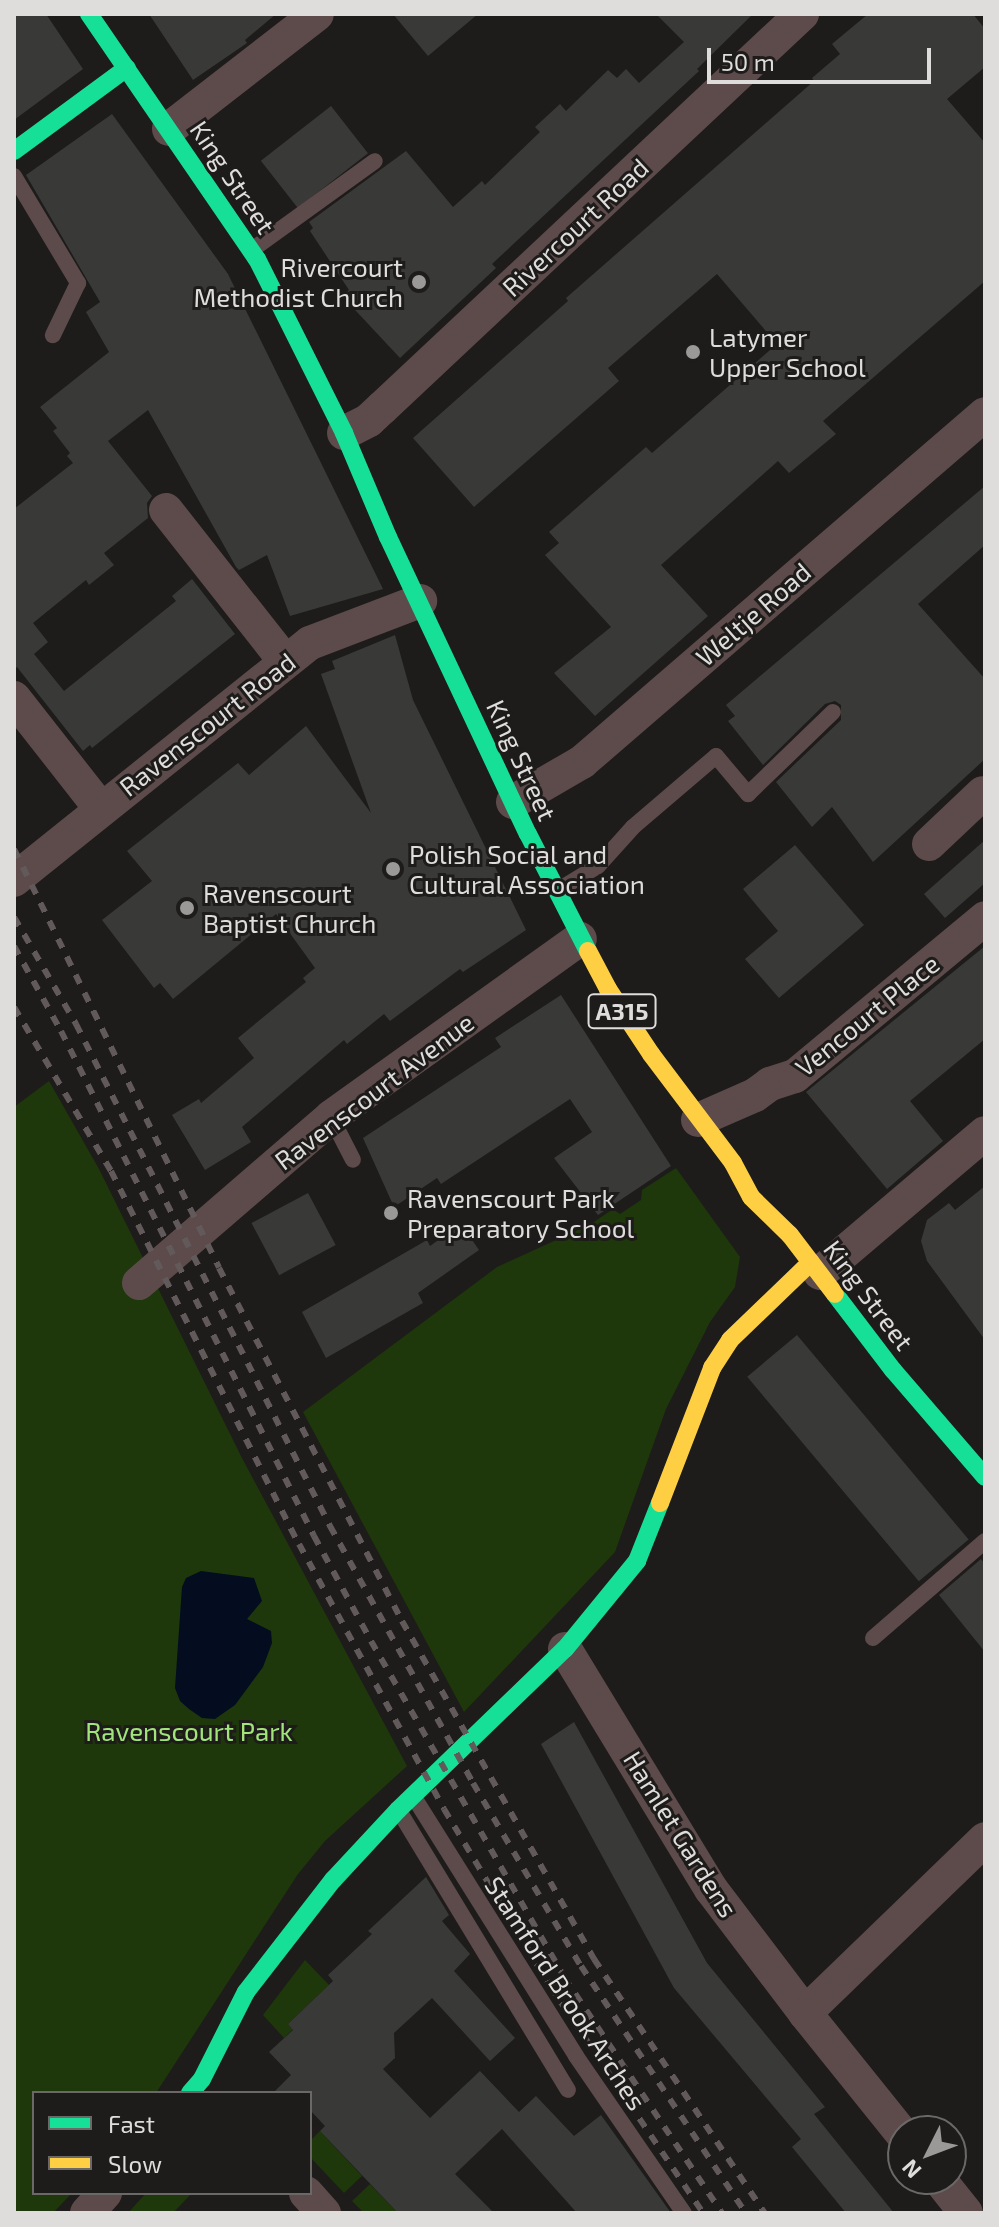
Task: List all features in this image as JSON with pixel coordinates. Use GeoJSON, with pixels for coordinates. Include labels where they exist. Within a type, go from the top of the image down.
{"type":"FeatureCollection","features":[{"type":"Feature","properties":{"kind":"main road","name":"King Street"},"geometry":{"type":"LineString","coordinates":[[89,14],[252,250],[344,433],[388,537],[556,891],[580,939],[634,1028],[698,1120],[733,1163],[751,1197],[780,1223],[946,1435],[985,1477]]}},
{"type":"Feature","properties":{"kind":"main road"},"geometry":{"type":"LineString","coordinates":[[14,151],[127,68]]}},
{"type":"Feature","properties":{"kind":"main road"},"geometry":{"type":"LineString","coordinates":[[202,2088],[240,2004],[268,1961],[333,1880],[413,1795],[565,1649],[637,1561],[712,1368],[730,1340],[816,1268]]}},
{"type":"Feature","properties":{"kind":"street"},"geometry":{"type":"LineString","coordinates":[[169,129],[317,14]]}},
{"type":"Feature","properties":{"kind":"street","name":"Rivercourt Road"},"geometry":{"type":"LineString","coordinates":[[344,433],[369,420],[802,14]]}},
{"type":"Feature","properties":{"kind":"street","name":"Weltje Road"},"geometry":{"type":"LineString","coordinates":[[513,802],[582,762],[985,414]]}},
{"type":"Feature","properties":{"kind":"street"},"geometry":{"type":"LineString","coordinates":[[166,510],[285,661]]}},
{"type":"Feature","properties":{"kind":"street","name":"Ravenscourt Road"},"geometry":{"type":"LineString","coordinates":[[14,880],[285,661],[320,637],[420,601]]}},
{"type":"Feature","properties":{"kind":"street"},"geometry":{"type":"LineString","coordinates":[[14,698],[101,809]]}},
{"type":"Feature","properties":{"kind":"street"},"geometry":{"type":"LineString","coordinates":[[929,844],[984,793]]}},
{"type":"Feature","properties":{"kind":"street","name":"Vencourt Place"},"geometry":{"type":"LineString","coordinates":[[698,1120],[755,1095],[770,1084],[795,1076],[985,918]]}},
{"type":"Feature","properties":{"kind":"street","name":"Ravenscourt Avenue"},"geometry":{"type":"LineString","coordinates":[[139,1283],[327,1120],[580,939]]}},
{"type":"Feature","properties":{"kind":"street"},"geometry":{"type":"LineString","coordinates":[[816,1268],[985,1133]]}},
{"type":"Feature","properties":{"kind":"street","name":"Hamlet Gardens"},"geometry":{"type":"LineString","coordinates":[[565,1649],[711,1889],[887,2115]]}},
{"type":"Feature","properties":{"kind":"street"},"geometry":{"type":"LineString","coordinates":[[805,2013],[985,1839]]}},
{"type":"Feature","properties":{"kind":"street"},"geometry":{"type":"LineString","coordinates":[[87,2213],[103,2195]]}},
{"type":"Feature","properties":{"kind":"street"},"geometry":{"type":"LineString","coordinates":[[308,2195],[324,2213]]}},
{"type":"Feature","properties":{"kind":"street"},"geometry":{"type":"LineString","coordinates":[[952,2195],[966,2213]]}},
{"type":"Feature","properties":{"kind":"lane"},"geometry":{"type":"LineString","coordinates":[[252,250],[375,161]]}},
{"type":"Feature","properties":{"kind":"lane"},"geometry":{"type":"LineString","coordinates":[[14,176],[78,283],[53,335]]}},
{"type":"Feature","properties":{"kind":"lane"},"geometry":{"type":"LineString","coordinates":[[556,891],[598,866],[633,827],[716,756],[748,794],[833,712]]}},
{"type":"Feature","properties":{"kind":"lane"},"geometry":{"type":"LineString","coordinates":[[327,1120],[353,1160]]}},
{"type":"Feature","properties":{"kind":"lane"},"geometry":{"type":"LineString","coordinates":[[873,1638],[985,1541]]}},
{"type":"Feature","properties":{"kind":"lane","name":"Stamford Brook Arches"},"geometry":{"type":"LineString","coordinates":[[413,1795],[576,2056],[684,2213]]}},
{"type":"Feature","properties":{"kind":"lane"},"geometry":{"type":"LineString","coordinates":[[398,1810],[568,2090]]}},
{"type":"Feature","properties":{"kind":"green space","name":"Ravenscourt Park"},"geometry":{"type":"Polygon","coordinates":[[[49,1081],[99,1169],[242,1458],[407,1766],[325,1841],[298,1874],[157,2091],[32,2091],[32,2195],[70,2195],[53,2213],[14,2213],[14,1107],[49,1081]]]}},
{"type":"Feature","properties":{"kind":"green space"},"geometry":{"type":"Polygon","coordinates":[[[676,1168],[740,1257],[735,1287],[710,1322],[666,1409],[615,1552],[464,1712],[303,1412],[497,1267],[591,1224],[613,1209],[620,1214],[641,1200],[642,1190],[676,1168]]]}},
{"type":"Feature","properties":{"kind":"green space"},"geometry":{"type":"Polygon","coordinates":[[[305,1960],[329,1985],[288,2024],[293,2029],[284,2038],[263,2015],[305,1960]]]}},
{"type":"Feature","properties":{"kind":"green space"},"geometry":{"type":"Polygon","coordinates":[[[320,2131],[362,2176],[344,2193],[312,2159],[312,2139],[320,2131]]]}},
{"type":"Feature","properties":{"kind":"green space"},"geometry":{"type":"Polygon","coordinates":[[[370,2184],[398,2213],[364,2213],[352,2201],[370,2184]]]}},
{"type":"Feature","properties":{"kind":"green space"},"geometry":{"type":"Polygon","coordinates":[[[144,2195],[190,2195],[173,2213],[128,2213],[144,2195]]]}},
{"type":"Feature","properties":{"kind":"water"},"geometry":{"type":"Polygon","coordinates":[[[201,1571],[254,1578],[262,1601],[247,1619],[271,1631],[272,1643],[263,1667],[235,1705],[215,1719],[202,1718],[189,1709],[180,1701],[175,1688],[182,1587],[186,1578],[201,1571]]]}},
{"type":"Feature","properties":{"kind":"building"},"geometry":{"type":"Polygon","coordinates":[[[14,14],[46,14],[83,69],[14,120],[14,14]]]}},
{"type":"Feature","properties":{"kind":"building"},"geometry":{"type":"Polygon","coordinates":[[[149,14],[276,14],[245,40],[247,43],[193,80],[149,14]]]}},
{"type":"Feature","properties":{"kind":"building"},"geometry":{"type":"Polygon","coordinates":[[[393,14],[478,14],[428,56],[393,14]]]}},
{"type":"Feature","properties":{"kind":"building"},"geometry":{"type":"Polygon","coordinates":[[[656,14],[753,14],[697,69],[699,71],[492,264],[496,268],[400,358],[342,296],[349,290],[310,231],[313,228],[309,222],[406,151],[453,207],[482,181],[485,185],[540,132],[535,127],[560,104],[566,111],[608,70],[617,78],[626,69],[639,83],[684,42],[656,14]]]}},
{"type":"Feature","properties":{"kind":"building","name":"Latymer Upper School"},"geometry":{"type":"Polygon","coordinates":[[[868,14],[973,14],[985,29],[985,67],[947,99],[985,143],[985,281],[823,421],[836,434],[789,473],[778,461],[661,565],[708,616],[595,716],[554,673],[611,627],[545,555],[559,543],[549,532],[646,447],[652,453],[777,344],[717,274],[608,368],[619,381],[474,507],[413,438],[568,301],[566,298],[814,81],[812,78],[840,54],[832,44],[868,14]]]}},
{"type":"Feature","properties":{"kind":"building"},"geometry":{"type":"Polygon","coordinates":[[[331,106],[368,153],[298,208],[261,161],[331,106]]]}},
{"type":"Feature","properties":{"kind":"building"},"geometry":{"type":"Polygon","coordinates":[[[112,114],[228,274],[383,589],[290,616],[267,555],[239,570],[236,567],[148,410],[108,441],[152,496],[147,503],[148,518],[104,553],[114,565],[89,585],[86,580],[33,623],[48,642],[34,654],[64,691],[176,601],[172,596],[192,579],[235,634],[92,748],[90,745],[83,751],[17,667],[14,670],[14,509],[73,463],[67,456],[70,453],[53,431],[57,428],[40,407],[109,352],[86,312],[100,302],[26,175],[112,114]]]}},
{"type":"Feature","properties":{"kind":"building"},"geometry":{"type":"Polygon","coordinates":[[[985,486],[985,545],[918,604],[985,679],[985,759],[873,862],[832,807],[812,827],[776,782],[841,720],[841,705],[835,701],[825,704],[763,765],[728,721],[735,716],[726,705],[985,486]]]}},
{"type":"Feature","properties":{"kind":"building"},"geometry":{"type":"Polygon","coordinates":[[[395,635],[413,700],[526,930],[463,972],[460,969],[390,1021],[384,1014],[347,1044],[344,1040],[242,1127],[251,1142],[205,1170],[172,1115],[199,1099],[201,1103],[254,1058],[238,1038],[306,982],[303,978],[315,968],[276,914],[173,999],[160,983],[154,988],[102,920],[152,881],[127,851],[238,763],[249,775],[306,726],[371,813],[321,674],[335,669],[332,661],[395,635]]]}},
{"type":"Feature","properties":{"kind":"building"},"geometry":{"type":"Polygon","coordinates":[[[985,840],[985,883],[945,918],[924,894],[985,840]]]}},
{"type":"Feature","properties":{"kind":"building"},"geometry":{"type":"Polygon","coordinates":[[[795,845],[864,925],[779,998],[745,959],[778,931],[743,889],[795,845]]]}},
{"type":"Feature","properties":{"kind":"building"},"geometry":{"type":"Polygon","coordinates":[[[985,946],[985,1039],[910,1101],[943,1141],[887,1189],[806,1092],[985,946]]]}},
{"type":"Feature","properties":{"kind":"building"},"geometry":{"type":"Polygon","coordinates":[[[561,995],[671,1166],[598,1215],[554,1158],[592,1132],[570,1099],[441,1184],[437,1178],[394,1207],[363,1138],[501,1047],[495,1038],[561,995]]]}},
{"type":"Feature","properties":{"kind":"building"},"geometry":{"type":"Polygon","coordinates":[[[985,1186],[985,1340],[927,1261],[921,1241],[927,1220],[949,1203],[955,1210],[985,1186]]]}},
{"type":"Feature","properties":{"kind":"building"},"geometry":{"type":"Polygon","coordinates":[[[308,1193],[336,1245],[279,1275],[251,1223],[308,1193]]]}},
{"type":"Feature","properties":{"kind":"building"},"geometry":{"type":"Polygon","coordinates":[[[461,1224],[479,1250],[418,1293],[423,1303],[326,1358],[302,1312],[427,1240],[430,1246],[461,1224]]]}},
{"type":"Feature","properties":{"kind":"building"},"geometry":{"type":"Polygon","coordinates":[[[797,1335],[969,1540],[919,1581],[747,1377],[797,1335]]]}},
{"type":"Feature","properties":{"kind":"building"},"geometry":{"type":"Polygon","coordinates":[[[981,1559],[985,1564],[985,1652],[939,1595],[981,1559]]]}},
{"type":"Feature","properties":{"kind":"building"},"geometry":{"type":"Polygon","coordinates":[[[574,1722],[707,1963],[825,2107],[814,2114],[894,2213],[846,2213],[792,2147],[801,2139],[674,1988],[541,1744],[574,1722]]]}},
{"type":"Feature","properties":{"kind":"building"},"geometry":{"type":"Polygon","coordinates":[[[426,1877],[449,1915],[442,1921],[470,1954],[454,1971],[515,2038],[490,2061],[432,1998],[394,2033],[395,2058],[383,2069],[430,2118],[480,2071],[519,2112],[536,2096],[574,2136],[601,2115],[671,2213],[577,2213],[502,2129],[455,2174],[494,2213],[398,2213],[320,2131],[325,2126],[312,2112],[312,2091],[275,2091],[291,2075],[269,2052],[293,2030],[288,2024],[333,1981],[328,1975],[372,1934],[368,1931],[426,1877]]]}},
{"type":"Feature","properties":{"kind":"railway"},"geometry":{"type":"LineString","coordinates":[[14,849],[219,1268],[402,1621],[594,1959],[765,2213]]}},
{"type":"Feature","properties":{"kind":"railway"},"geometry":{"type":"LineString","coordinates":[[14,917],[76,1024],[330,1526],[473,1783],[581,1966],[746,2213]]}},
{"type":"Feature","properties":{"kind":"railway"},"geometry":{"type":"LineString","coordinates":[[14,946],[61,1031],[314,1536],[371,1641],[564,1977],[722,2213]]}},
{"type":"Feature","properties":{"kind":"railway"},"geometry":{"type":"LineString","coordinates":[[14,1007],[111,1171],[299,1544],[444,1809],[550,1986],[703,2213]]}},
{"type":"Feature","properties":{"kind":"traffic: fast"},"geometry":{"type":"LineString","coordinates":[[89,14],[257,259],[344,433],[388,537],[528,834],[588,951]]}},
{"type":"Feature","properties":{"kind":"traffic: fast"},"geometry":{"type":"LineString","coordinates":[[14,151],[127,68]]}},
{"type":"Feature","properties":{"kind":"traffic: fast"},"geometry":{"type":"LineString","coordinates":[[835,1294],[893,1370],[985,1477]]}},
{"type":"Feature","properties":{"kind":"traffic: fast"},"geometry":{"type":"LineString","coordinates":[[192,2091],[202,2079],[246,1992],[333,1880],[398,1810],[565,1649],[637,1561],[660,1503]]}},
{"type":"Feature","properties":{"kind":"traffic: slow"},"geometry":{"type":"LineString","coordinates":[[588,951],[608,989],[651,1054],[733,1163],[751,1197],[790,1235],[835,1294]]}},
{"type":"Feature","properties":{"kind":"traffic: slow"},"geometry":{"type":"LineString","coordinates":[[660,1503],[712,1368],[730,1340],[811,1262]]}},
{"type":"Feature","properties":{"kind":"place","name":"Rivercourt Methodist Church"},"geometry":{"type":"Point","coordinates":[419,282]}},
{"type":"Feature","properties":{"kind":"place","name":"Latymer Upper School"},"geometry":{"type":"Point","coordinates":[693,352]}},
{"type":"Feature","properties":{"kind":"place","name":"Polish Social and Cultural Association"},"geometry":{"type":"Point","coordinates":[393,869]}},
{"type":"Feature","properties":{"kind":"place","name":"Ravenscourt Baptist Church"},"geometry":{"type":"Point","coordinates":[187,908]}},
{"type":"Feature","properties":{"kind":"place","name":"Ravenscourt Park Preparatory School"},"geometry":{"type":"Point","coordinates":[391,1213]}}]}
